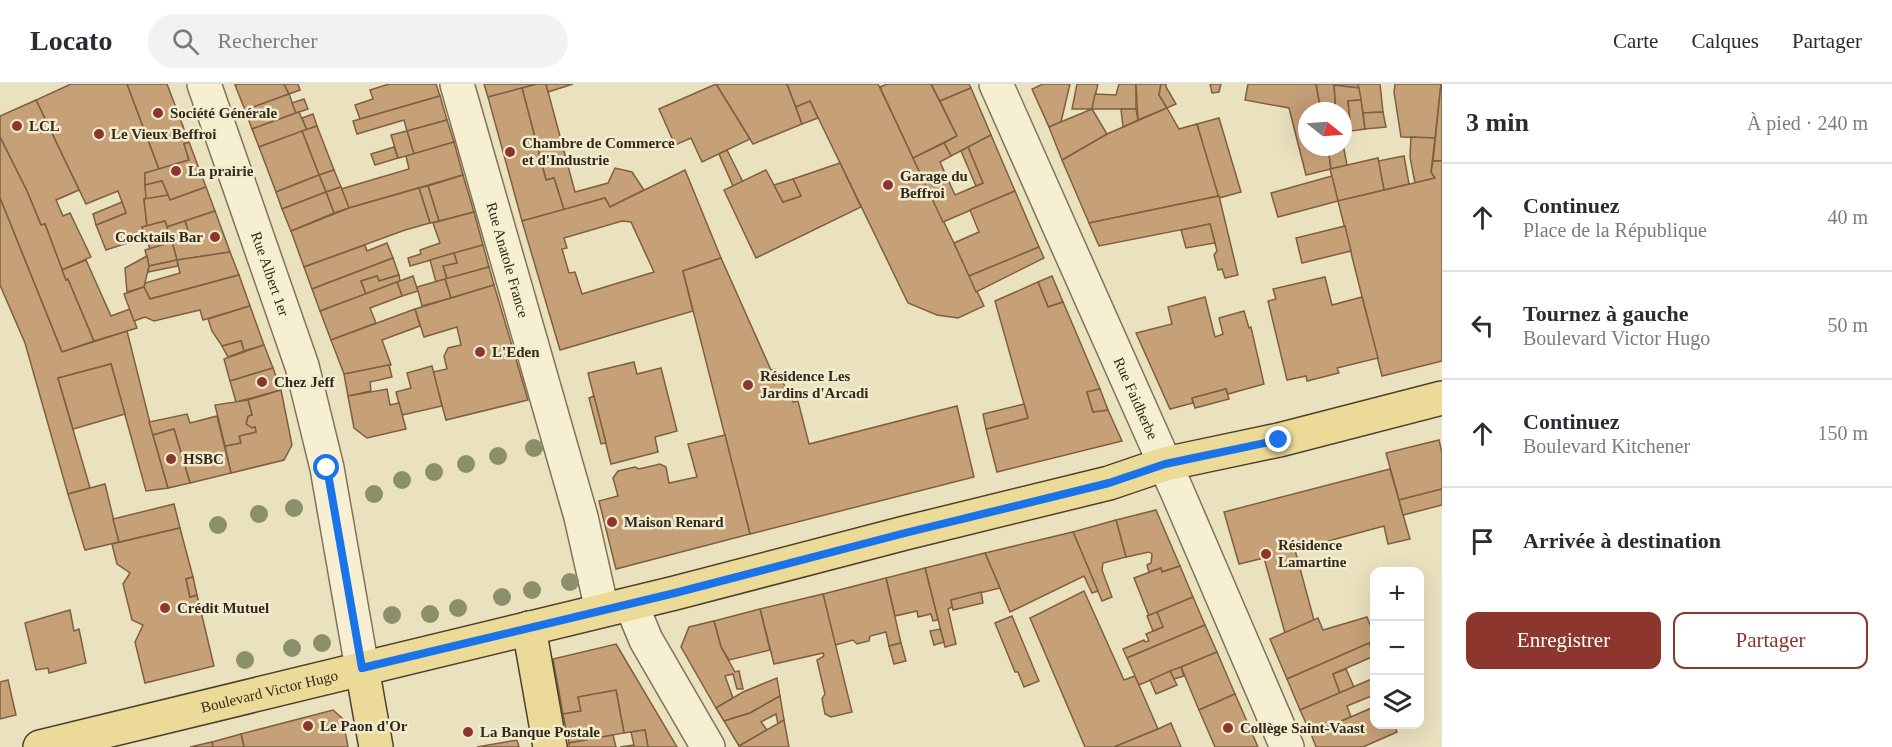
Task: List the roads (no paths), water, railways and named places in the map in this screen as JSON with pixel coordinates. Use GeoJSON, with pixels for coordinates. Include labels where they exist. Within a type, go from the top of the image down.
{"type":"FeatureCollection","features":[{"type":"Feature","properties":{"kind":"main road","name":"Boulevard Victor Hugo"},"geometry":{"type":"LineString","coordinates":[[40,747],[616,607],[1109,483],[1165,464],[1279,440],[1442,398]]}},
{"type":"Feature","properties":{"kind":"main road"},"geometry":{"type":"LineString","coordinates":[[529,628],[550,747]]}},
{"type":"Feature","properties":{"kind":"main road"},"geometry":{"type":"LineString","coordinates":[[362,668],[376,747]]}},
{"type":"Feature","properties":{"kind":"street"},"geometry":{"type":"LineString","coordinates":[[186,84],[202,127],[229,160]]}},
{"type":"Feature","properties":{"kind":"street","name":"Rue Albert 1er"},"geometry":{"type":"LineString","coordinates":[[204,84],[302,366],[327,468],[362,668]]}},
{"type":"Feature","properties":{"kind":"street","name":"Rue Anatole France"},"geometry":{"type":"LineString","coordinates":[[457,84],[581,517],[616,607],[646,640],[708,747]]}},
{"type":"Feature","properties":{"kind":"street","name":"Rue Faidherbe"},"geometry":{"type":"LineString","coordinates":[[996,84],[1165,464],[1287,747]]}},
{"type":"Feature","properties":{"kind":"place","name":"Société Générale"},"geometry":{"type":"Point","coordinates":[158,113]}},
{"type":"Feature","properties":{"kind":"place","name":"LCL"},"geometry":{"type":"Point","coordinates":[17,126]}},
{"type":"Feature","properties":{"kind":"place","name":"Le Vieux Beffroi"},"geometry":{"type":"Point","coordinates":[99,134]}},
{"type":"Feature","properties":{"kind":"place","name":"Chambre de Commerce et d'Industrie"},"geometry":{"type":"Point","coordinates":[510,152]}},
{"type":"Feature","properties":{"kind":"place","name":"La prairie"},"geometry":{"type":"Point","coordinates":[176,171]}},
{"type":"Feature","properties":{"kind":"place","name":"Garage du Beffroi"},"geometry":{"type":"Point","coordinates":[888,185]}},
{"type":"Feature","properties":{"kind":"place","name":"Cocktails Bar"},"geometry":{"type":"Point","coordinates":[215,237]}},
{"type":"Feature","properties":{"kind":"place","name":"L'Eden"},"geometry":{"type":"Point","coordinates":[480,352]}},
{"type":"Feature","properties":{"kind":"place","name":"Chez Jeff"},"geometry":{"type":"Point","coordinates":[262,382]}},
{"type":"Feature","properties":{"kind":"place","name":"Résidence Les Jardins d'Arcadi"},"geometry":{"type":"Point","coordinates":[748,385]}},
{"type":"Feature","properties":{"kind":"place","name":"HSBC"},"geometry":{"type":"Point","coordinates":[171,459]}},
{"type":"Feature","properties":{"kind":"place","name":"Maison Renard"},"geometry":{"type":"Point","coordinates":[612,522]}},
{"type":"Feature","properties":{"kind":"place","name":"Résidence Lamartine"},"geometry":{"type":"Point","coordinates":[1266,554]}},
{"type":"Feature","properties":{"kind":"place","name":"Crédit Mutuel"},"geometry":{"type":"Point","coordinates":[165,608]}},
{"type":"Feature","properties":{"kind":"place","name":"Le Paon d'Or"},"geometry":{"type":"Point","coordinates":[308,726]}},
{"type":"Feature","properties":{"kind":"place","name":"Collège Saint-Vaast"},"geometry":{"type":"Point","coordinates":[1228,728]}},
{"type":"Feature","properties":{"kind":"place","name":"La Banque Postale"},"geometry":{"type":"Point","coordinates":[468,732]}}]}
